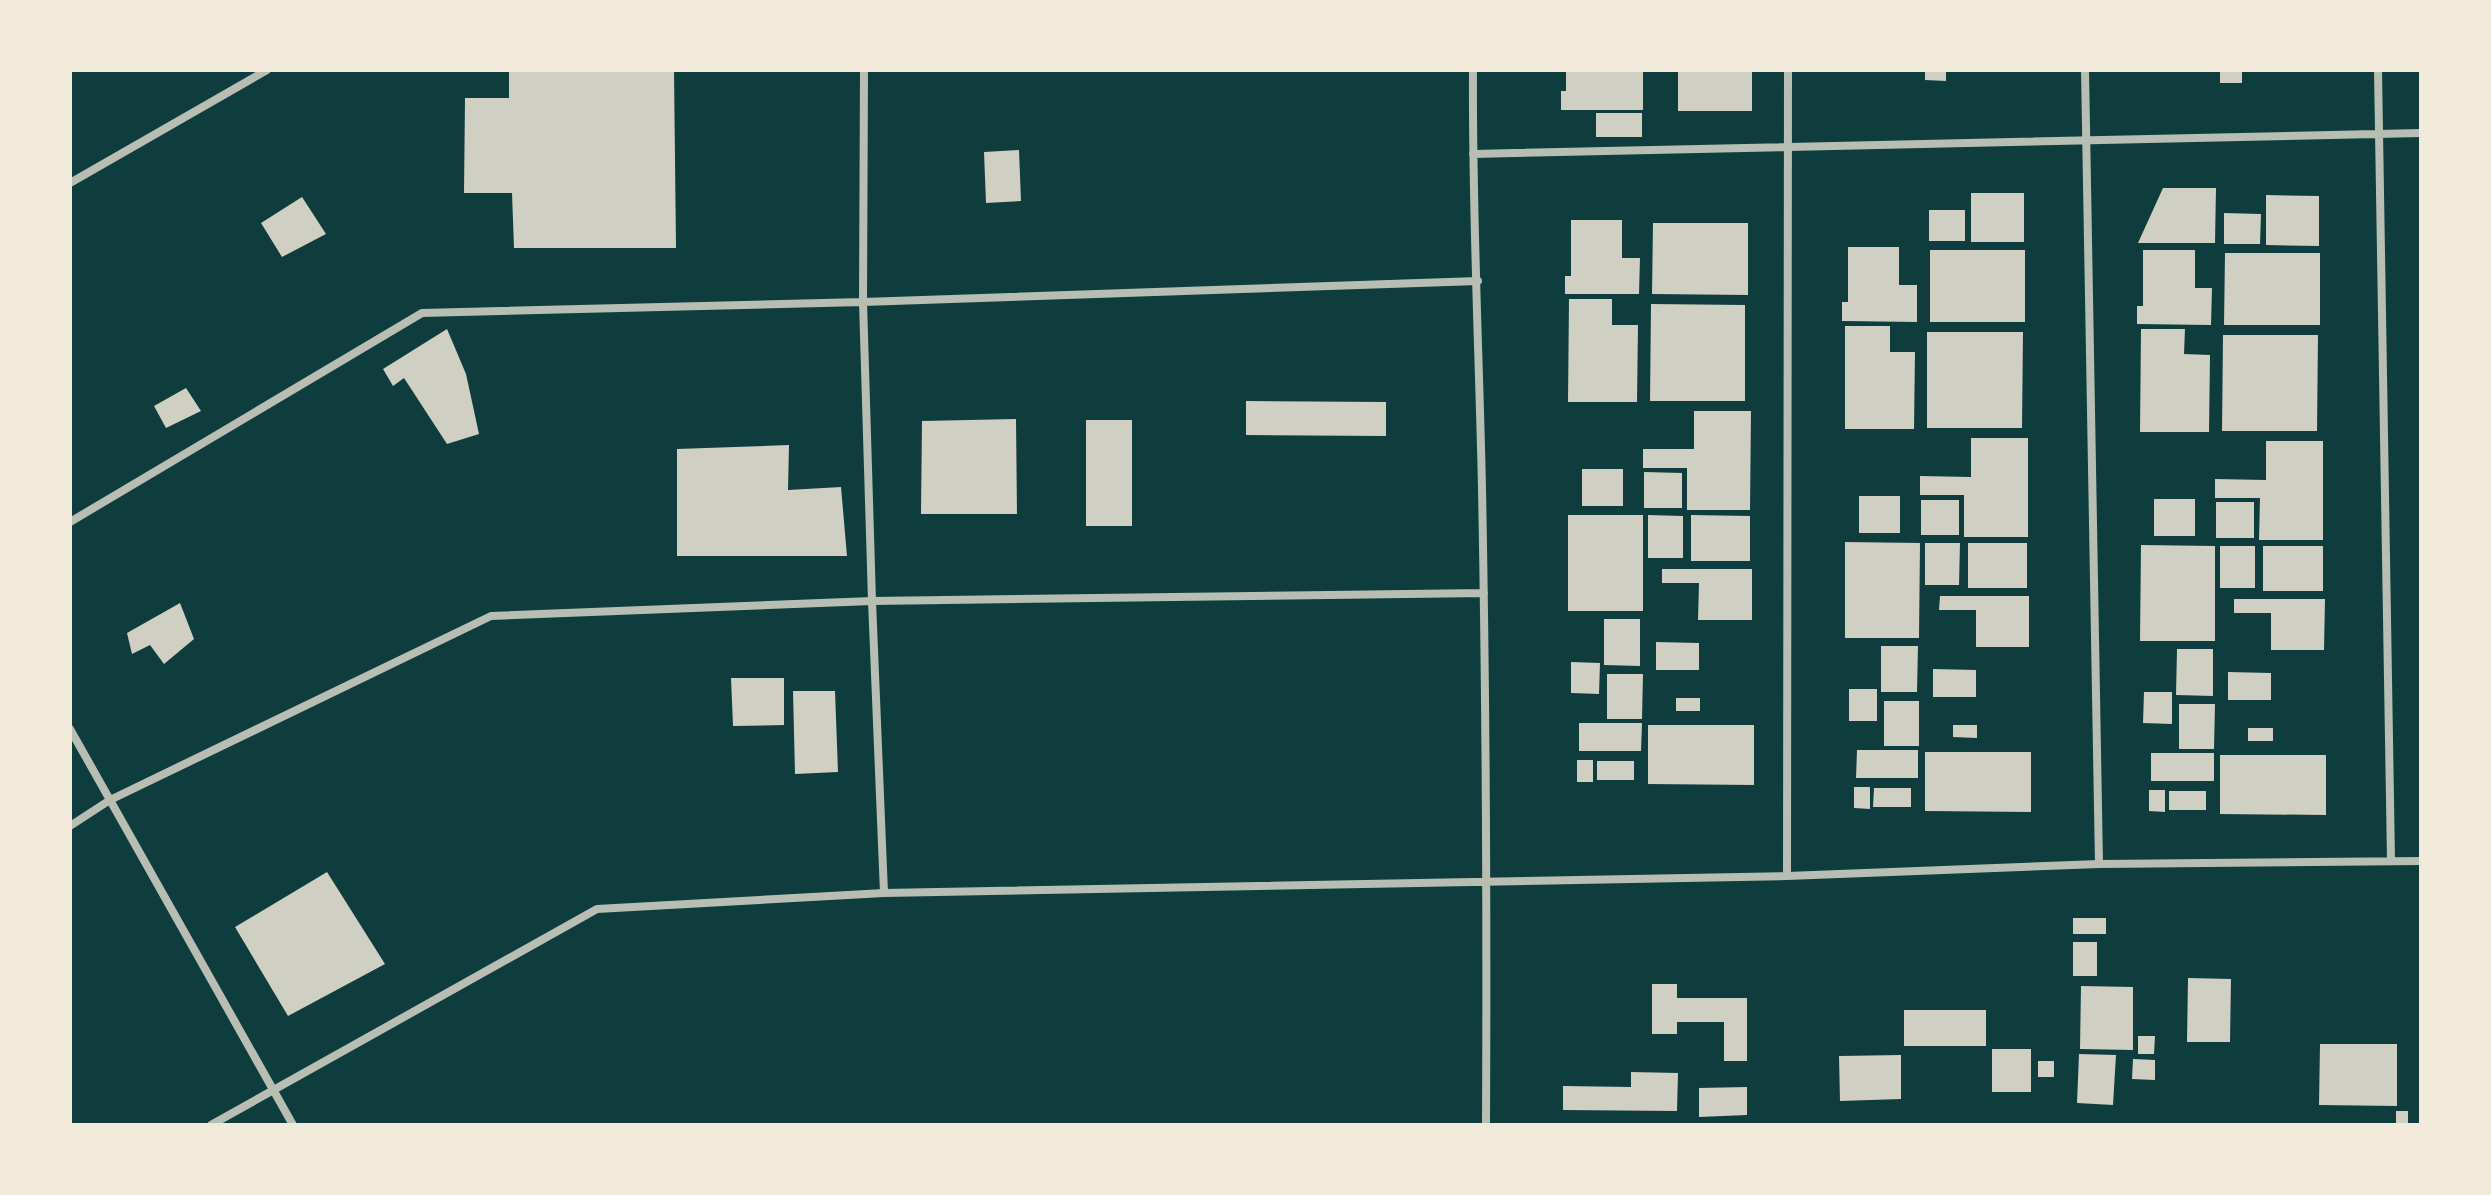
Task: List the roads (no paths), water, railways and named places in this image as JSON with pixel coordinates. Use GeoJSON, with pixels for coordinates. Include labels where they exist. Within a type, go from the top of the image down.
{"type":"FeatureCollection","features":[{"type":"Feature","properties":{"kind":"street"},"geometry":{"type":"LineString","coordinates":[[70,183],[267,70]]}},
{"type":"Feature","properties":{"kind":"street"},"geometry":{"type":"LineString","coordinates":[[864,70],[863,302],[884,893]]}},
{"type":"Feature","properties":{"kind":"street"},"geometry":{"type":"LineString","coordinates":[[1473,70],[1484,593],[1486,1125]]}},
{"type":"Feature","properties":{"kind":"street"},"geometry":{"type":"LineString","coordinates":[[1787,876],[1788,70]]}},
{"type":"Feature","properties":{"kind":"street"},"geometry":{"type":"LineString","coordinates":[[2085,70],[2099,864]]}},
{"type":"Feature","properties":{"kind":"street"},"geometry":{"type":"LineString","coordinates":[[2378,70],[2391,861]]}},
{"type":"Feature","properties":{"kind":"street"},"geometry":{"type":"LineString","coordinates":[[1473,154],[2421,133]]}},
{"type":"Feature","properties":{"kind":"street"},"geometry":{"type":"LineString","coordinates":[[70,522],[422,313],[1478,281]]}},
{"type":"Feature","properties":{"kind":"street"},"geometry":{"type":"LineString","coordinates":[[70,826],[110,800],[491,616],[872,601],[1484,593]]}},
{"type":"Feature","properties":{"kind":"street"},"geometry":{"type":"LineString","coordinates":[[70,729],[293,1125]]}},
{"type":"Feature","properties":{"kind":"street"},"geometry":{"type":"LineString","coordinates":[[211,1125],[597,909],[884,893],[1787,876],[2099,864],[2421,861]]}}]}
